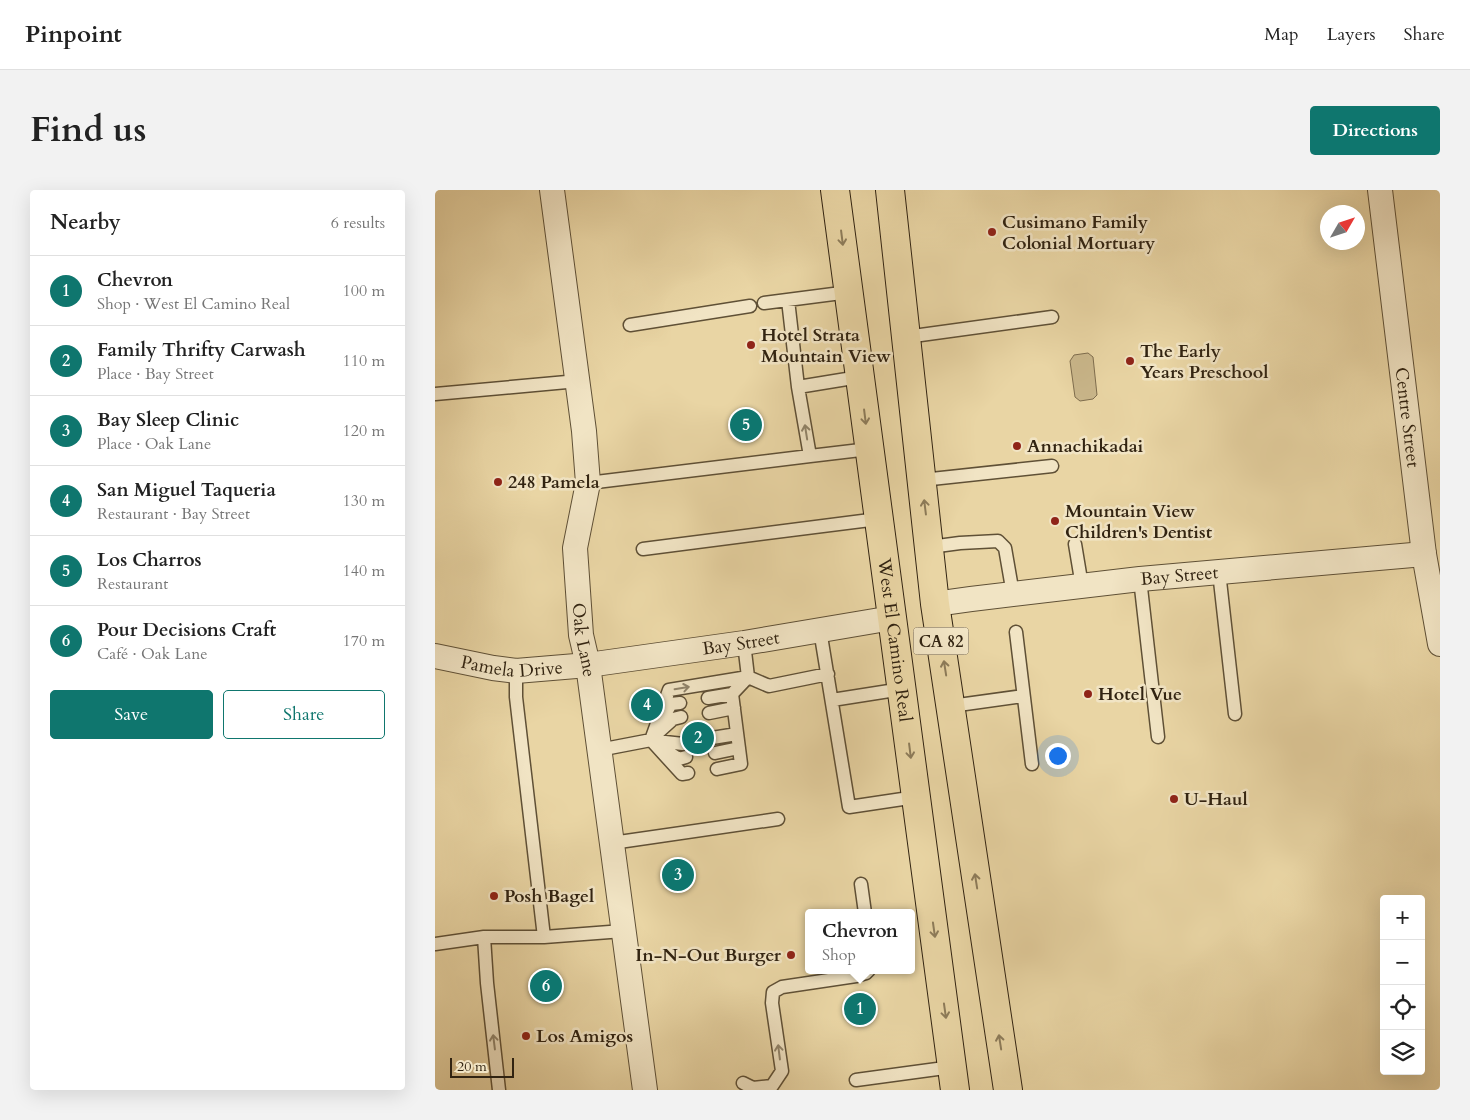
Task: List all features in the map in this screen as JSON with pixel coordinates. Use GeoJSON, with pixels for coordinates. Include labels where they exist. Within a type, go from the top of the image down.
{"type":"FeatureCollection","features":[{"type":"Feature","properties":{"kind":"main road","name":"West El Camino Real"},"geometry":{"type":"LineString","coordinates":[[835,190],[953,1079]]}},
{"type":"Feature","properties":{"kind":"main road","name":"CA 82"},"geometry":{"type":"LineString","coordinates":[[890,190],[935,604],[1008,1090]]}},
{"type":"Feature","properties":{"kind":"street","name":"Oak Lane"},"geometry":{"type":"LineString","coordinates":[[551,190],[578,381],[588,483],[575,548],[581,635],[588,666],[645,1090]]}},
{"type":"Feature","properties":{"kind":"street","name":"Centre Street"},"geometry":{"type":"LineString","coordinates":[[1380,190],[1424,554],[1440,644]]}},
{"type":"Feature","properties":{"kind":"street","name":"Bay Street"},"geometry":{"type":"LineString","coordinates":[[935,604],[1140,578],[1424,554]]}},
{"type":"Feature","properties":{"kind":"street","name":"Bay Street"},"geometry":{"type":"LineString","coordinates":[[588,666],[744,643],[892,618]]}},
{"type":"Feature","properties":{"kind":"street","name":"Pamela Drive"},"geometry":{"type":"LineString","coordinates":[[435,656],[516,671],[588,666]]}},
{"type":"Feature","properties":{"kind":"lane"},"geometry":{"type":"LineString","coordinates":[[764,303],[849,292]]}},
{"type":"Feature","properties":{"kind":"lane"},"geometry":{"type":"LineString","coordinates":[[788,300],[798,387],[809,456]]}},
{"type":"Feature","properties":{"kind":"lane"},"geometry":{"type":"LineString","coordinates":[[630,325],[751,306]]}},
{"type":"Feature","properties":{"kind":"lane"},"geometry":{"type":"LineString","coordinates":[[906,337],[1052,317]]}},
{"type":"Feature","properties":{"kind":"lane"},"geometry":{"type":"LineString","coordinates":[[798,387],[859,378]]}},
{"type":"Feature","properties":{"kind":"lane"},"geometry":{"type":"LineString","coordinates":[[435,394],[578,381]]}},
{"type":"Feature","properties":{"kind":"lane"},"geometry":{"type":"LineString","coordinates":[[588,483],[869,449]]}},
{"type":"Feature","properties":{"kind":"lane"},"geometry":{"type":"LineString","coordinates":[[921,480],[1052,466]]}},
{"type":"Feature","properties":{"kind":"lane"},"geometry":{"type":"LineString","coordinates":[[643,549],[878,519]]}},
{"type":"Feature","properties":{"kind":"lane"},"geometry":{"type":"LineString","coordinates":[[930,547],[998,541],[1005,548],[1013,594]]}},
{"type":"Feature","properties":{"kind":"lane"},"geometry":{"type":"LineString","coordinates":[[1075,544],[1082,586]]}},
{"type":"Feature","properties":{"kind":"lane"},"geometry":{"type":"LineString","coordinates":[[1219,572],[1235,714]]}},
{"type":"Feature","properties":{"kind":"lane"},"geometry":{"type":"LineString","coordinates":[[1140,578],[1158,738]]}},
{"type":"Feature","properties":{"kind":"lane"},"geometry":{"type":"LineString","coordinates":[[821,630],[849,807],[916,797]]}},
{"type":"Feature","properties":{"kind":"lane"},"geometry":{"type":"LineString","coordinates":[[1016,632],[1032,764]]}},
{"type":"Feature","properties":{"kind":"lane"},"geometry":{"type":"LineString","coordinates":[[708,698],[732,694],[748,677],[744,643]]}},
{"type":"Feature","properties":{"kind":"lane"},"geometry":{"type":"LineString","coordinates":[[516,671],[516,697],[545,936]]}},
{"type":"Feature","properties":{"kind":"lane"},"geometry":{"type":"LineString","coordinates":[[651,740],[669,690],[748,677],[769,686],[828,674]]}},
{"type":"Feature","properties":{"kind":"lane"},"geometry":{"type":"LineString","coordinates":[[833,700],[902,689]]}},
{"type":"Feature","properties":{"kind":"lane"},"geometry":{"type":"LineString","coordinates":[[717,769],[741,764],[732,694]]}},
{"type":"Feature","properties":{"kind":"lane"},"geometry":{"type":"LineString","coordinates":[[951,706],[1023,696]]}},
{"type":"Feature","properties":{"kind":"lane"},"geometry":{"type":"LineString","coordinates":[[651,740],[671,704],[679,703]]}},
{"type":"Feature","properties":{"kind":"lane"},"geometry":{"type":"LineString","coordinates":[[709,713],[734,708]]}},
{"type":"Feature","properties":{"kind":"lane"},"geometry":{"type":"LineString","coordinates":[[651,740],[673,719],[681,717]]}},
{"type":"Feature","properties":{"kind":"lane"},"geometry":{"type":"LineString","coordinates":[[712,738],[737,734]]}},
{"type":"Feature","properties":{"kind":"lane"},"geometry":{"type":"LineString","coordinates":[[651,740],[679,759],[686,757]]}},
{"type":"Feature","properties":{"kind":"lane"},"geometry":{"type":"LineString","coordinates":[[651,740],[682,774],[688,773]]}},
{"type":"Feature","properties":{"kind":"lane"},"geometry":{"type":"LineString","coordinates":[[599,750],[651,740],[683,744]]}},
{"type":"Feature","properties":{"kind":"lane"},"geometry":{"type":"LineString","coordinates":[[715,753],[739,748]]}},
{"type":"Feature","properties":{"kind":"lane"},"geometry":{"type":"LineString","coordinates":[[612,843],[779,819]]}},
{"type":"Feature","properties":{"kind":"lane"},"geometry":{"type":"LineString","coordinates":[[861,884],[864,909]]}},
{"type":"Feature","properties":{"kind":"lane"},"geometry":{"type":"LineString","coordinates":[[435,944],[484,937],[545,936],[623,931]]}},
{"type":"Feature","properties":{"kind":"lane"},"geometry":{"type":"LineString","coordinates":[[484,937],[487,983],[499,1090]]}},
{"type":"Feature","properties":{"kind":"lane"},"geometry":{"type":"LineString","coordinates":[[743,1084],[753,1088],[772,1086],[782,1071],[772,1003],[773,992],[782,987],[863,974]]}},
{"type":"Feature","properties":{"kind":"lane"},"geometry":{"type":"LineString","coordinates":[[856,1080],[953,1079]]}},
{"type":"Feature","properties":{"kind":"shaded area"},"geometry":{"type":"Polygon","coordinates":[[[1088,353],[1093,357],[1097,395],[1093,399],[1080,401],[1075,397],[1070,361],[1074,355],[1088,353]]]}},
{"type":"Feature","properties":{"kind":"place","name":"Cusimano Family Colonial Mortuary"},"geometry":{"type":"Point","coordinates":[992,232]}},
{"type":"Feature","properties":{"kind":"place","name":"Hotel Strata Mountain View"},"geometry":{"type":"Point","coordinates":[751,345]}},
{"type":"Feature","properties":{"kind":"place","name":"The Early Years Preschool"},"geometry":{"type":"Point","coordinates":[1130,361]}},
{"type":"Feature","properties":{"kind":"place","name":"Los Charros"},"geometry":{"type":"Point","coordinates":[746,425]}},
{"type":"Feature","properties":{"kind":"place","name":"Annachikadai"},"geometry":{"type":"Point","coordinates":[1017,446]}},
{"type":"Feature","properties":{"kind":"place","name":"248 Pamela"},"geometry":{"type":"Point","coordinates":[498,482]}},
{"type":"Feature","properties":{"kind":"place","name":"Mountain View Children's Dentist"},"geometry":{"type":"Point","coordinates":[1055,521]}},
{"type":"Feature","properties":{"kind":"place","name":"Hotel Vue"},"geometry":{"type":"Point","coordinates":[1088,694]}},
{"type":"Feature","properties":{"kind":"place","name":"San Miguel Taqueria"},"geometry":{"type":"Point","coordinates":[647,705]}},
{"type":"Feature","properties":{"kind":"place","name":"Family Thrifty Carwash"},"geometry":{"type":"Point","coordinates":[698,738]}},
{"type":"Feature","properties":{"kind":"place","name":"U-Haul"},"geometry":{"type":"Point","coordinates":[1174,799]}},
{"type":"Feature","properties":{"kind":"place","name":"Bay Sleep Clinic"},"geometry":{"type":"Point","coordinates":[678,875]}},
{"type":"Feature","properties":{"kind":"place","name":"Posh Bagel"},"geometry":{"type":"Point","coordinates":[494,896]}},
{"type":"Feature","properties":{"kind":"place","name":"In-N-Out Burger"},"geometry":{"type":"Point","coordinates":[791,955]}},
{"type":"Feature","properties":{"kind":"place","name":"Pour Decisions Craft"},"geometry":{"type":"Point","coordinates":[546,986]}},
{"type":"Feature","properties":{"kind":"place","name":"Chevron"},"geometry":{"type":"Point","coordinates":[860,1009]}},
{"type":"Feature","properties":{"kind":"place","name":"Los Amigos"},"geometry":{"type":"Point","coordinates":[526,1036]}}]}
